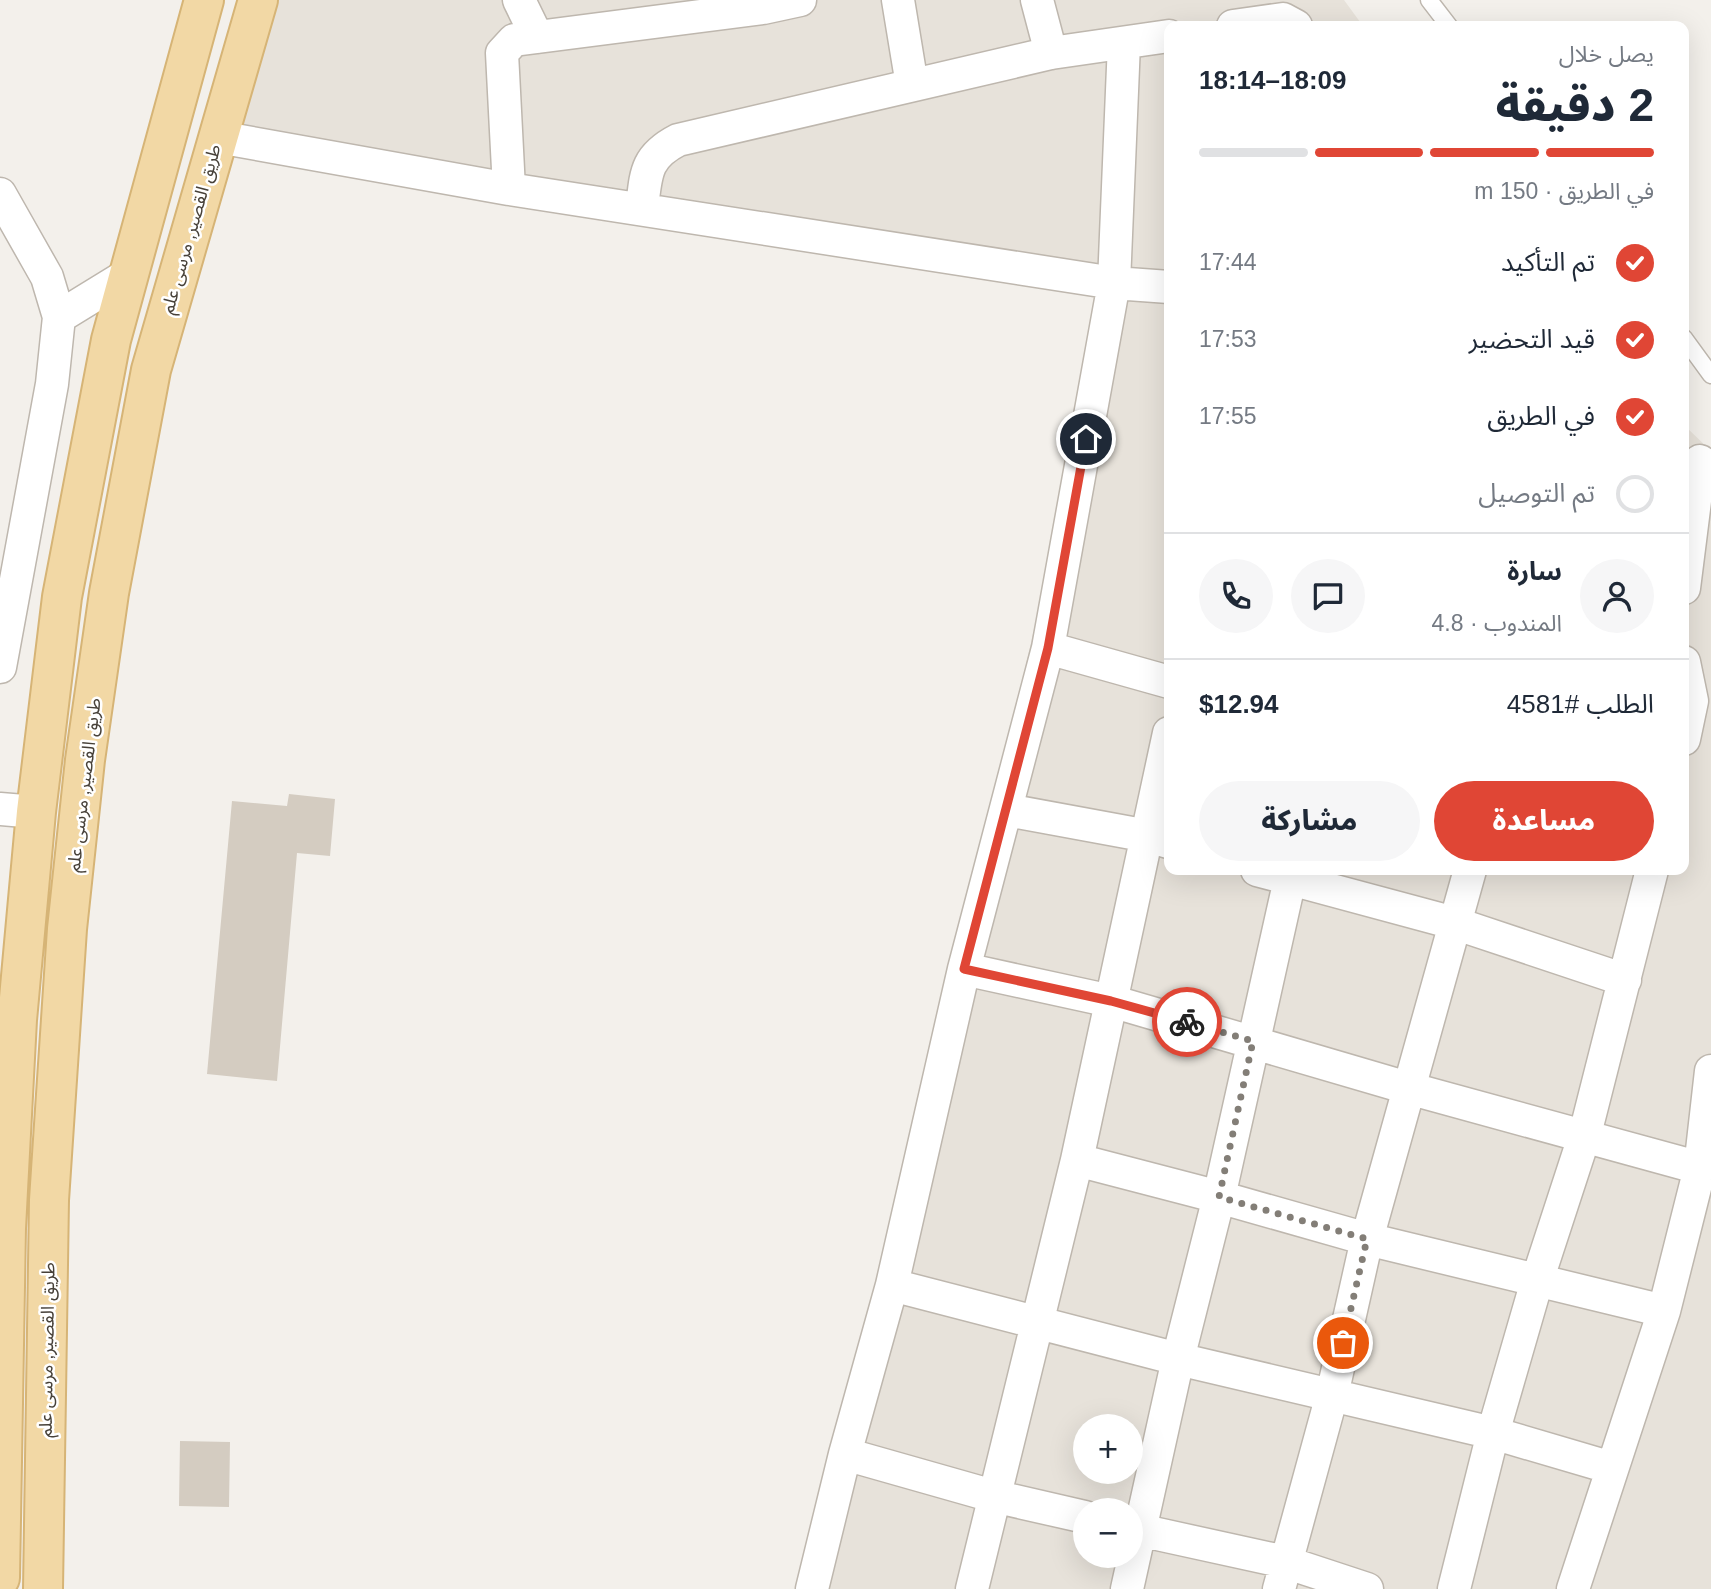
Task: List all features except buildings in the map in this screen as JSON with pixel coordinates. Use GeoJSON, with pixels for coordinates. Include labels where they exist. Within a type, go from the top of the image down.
{"type":"FeatureCollection","features":[{"type":"Feature","properties":{"kind":"main road"},"geometry":{"type":"LineString","coordinates":[[0,1578],[6,1228],[14,1076],[18,810],[111,340],[204,0]]}},
{"type":"Feature","properties":{"kind":"main road","name":"طريق القصير, مرسى علم"},"geometry":{"type":"LineString","coordinates":[[43,1589],[49,1200],[67,929],[85,760],[109,593],[151,370],[258,0]]}},
{"type":"Feature","properties":{"kind":"street"},"geometry":{"type":"LineString","coordinates":[[519,0],[537,37]]}},
{"type":"Feature","properties":{"kind":"street"},"geometry":{"type":"LineString","coordinates":[[509,189],[502,53],[514,40],[800,0]]}},
{"type":"Feature","properties":{"kind":"street"},"geometry":{"type":"LineString","coordinates":[[898,0],[912,85]]}},
{"type":"Feature","properties":{"kind":"street"},"geometry":{"type":"LineString","coordinates":[[1037,0],[1051,53]]}},
{"type":"Feature","properties":{"kind":"street"},"geometry":{"type":"LineString","coordinates":[[1258,21],[1288,15]]}},
{"type":"Feature","properties":{"kind":"street"},"geometry":{"type":"LineString","coordinates":[[642,208],[646,173],[652,160],[662,148],[678,139],[1051,53],[1164,37]]}},
{"type":"Feature","properties":{"kind":"street"},"geometry":{"type":"LineString","coordinates":[[812,1589],[845,1454],[892,1285],[964,969],[1048,648],[1114,283],[1124,43]]}},
{"type":"Feature","properties":{"kind":"street"},"geometry":{"type":"LineString","coordinates":[[218,137],[509,189],[1114,283],[1164,288]]}},
{"type":"Feature","properties":{"kind":"street"},"geometry":{"type":"LineString","coordinates":[[0,194],[47,277],[59,317],[52,384],[0,667]]}},
{"type":"Feature","properties":{"kind":"street"},"geometry":{"type":"LineString","coordinates":[[59,317],[129,274]]}},
{"type":"Feature","properties":{"kind":"street"},"geometry":{"type":"LineString","coordinates":[[1689,548],[1700,461]]}},
{"type":"Feature","properties":{"kind":"street"},"geometry":{"type":"LineString","coordinates":[[1048,648],[1164,681]]}},
{"type":"Feature","properties":{"kind":"street"},"geometry":{"type":"LineString","coordinates":[[1689,686],[1692,701],[1689,715]]}},
{"type":"Feature","properties":{"kind":"street"},"geometry":{"type":"LineString","coordinates":[[972,1589],[1077,1160],[1111,1001],[1159,839],[1164,786]]}},
{"type":"Feature","properties":{"kind":"street"},"geometry":{"type":"LineString","coordinates":[[1007,810],[1159,839]]}},
{"type":"Feature","properties":{"kind":"street"},"geometry":{"type":"LineString","coordinates":[[1143,1498],[1219,1197],[1291,875],[1454,923],[1625,980]]}},
{"type":"Feature","properties":{"kind":"street"},"geometry":{"type":"LineString","coordinates":[[1282,1576],[1332,1395],[1367,1239],[1468,875]]}},
{"type":"Feature","properties":{"kind":"street"},"geometry":{"type":"LineString","coordinates":[[1454,1589],[1493,1433],[1537,1281],[1585,1135],[1651,875]]}},
{"type":"Feature","properties":{"kind":"street"},"geometry":{"type":"LineString","coordinates":[[964,969],[1111,1001],[1408,1088],[1700,1168]]}},
{"type":"Feature","properties":{"kind":"street"},"geometry":{"type":"LineString","coordinates":[[1573,1589],[1664,1311],[1700,1168],[1711,1071]]}},
{"type":"Feature","properties":{"kind":"street"},"geometry":{"type":"LineString","coordinates":[[1077,1160],[1367,1239],[1664,1311]]}},
{"type":"Feature","properties":{"kind":"street"},"geometry":{"type":"LineString","coordinates":[[892,1285],[1178,1359],[1493,1433],[1612,1468]]}},
{"type":"Feature","properties":{"kind":"street"},"geometry":{"type":"LineString","coordinates":[[845,1454],[993,1496],[1073,1514]]}},
{"type":"Feature","properties":{"kind":"street"},"geometry":{"type":"LineString","coordinates":[[1143,1532],[1282,1576],[1367,1589]]}},
{"type":"Feature","properties":{"kind":"street"},"geometry":{"type":"LineString","coordinates":[[1128,1589],[1130,1568]]}},
{"type":"Feature","properties":{"kind":"lane"},"geometry":{"type":"LineString","coordinates":[[1429,0],[1445,21]]}},
{"type":"Feature","properties":{"kind":"lane"},"geometry":{"type":"LineString","coordinates":[[1689,345],[1711,375]]}},
{"type":"Feature","properties":{"kind":"shaded area"},"geometry":{"type":"Polygon","coordinates":[[[259,0],[1344,0],[1359,21],[1164,21],[1164,875],[1689,875],[1689,430],[1711,451],[1711,1589],[813,1589],[1114,282],[218,136],[259,0]]]}},
{"type":"Feature","properties":{"kind":"way so far"},"geometry":{"type":"LineString","coordinates":[[1187,1022],[1253,1041],[1219,1197],[1367,1239],[1343,1343]]}},
{"type":"Feature","properties":{"kind":"route"},"geometry":{"type":"LineString","coordinates":[[1086,439],[1048,648],[964,969],[1111,1001],[1187,1022]]}}]}
